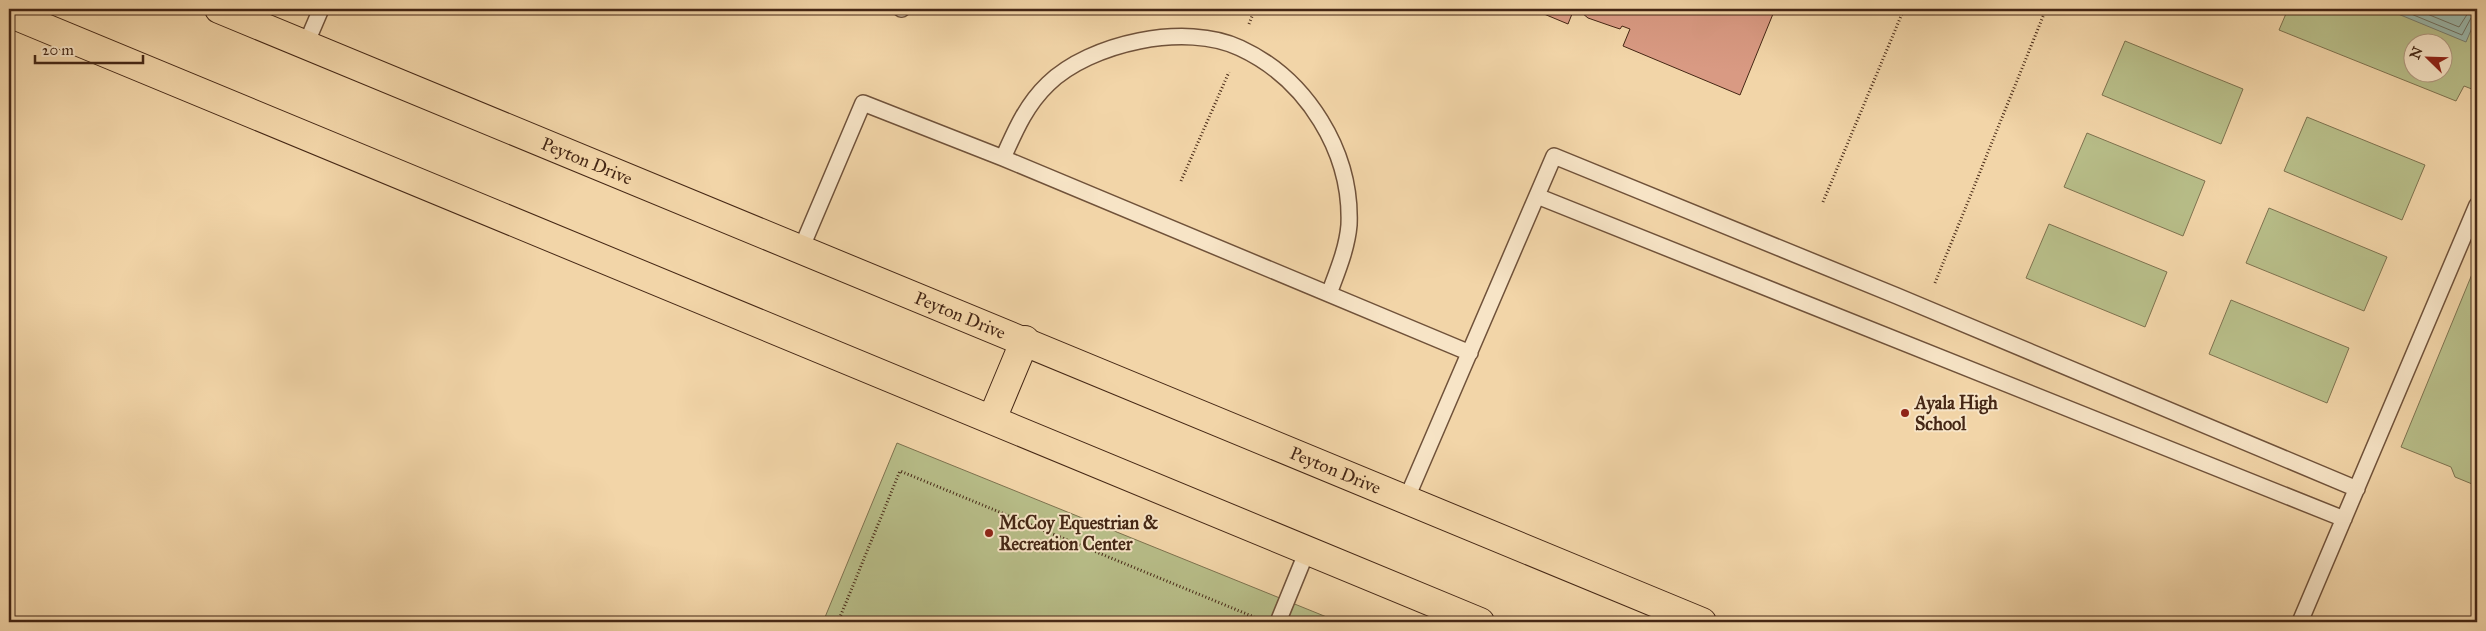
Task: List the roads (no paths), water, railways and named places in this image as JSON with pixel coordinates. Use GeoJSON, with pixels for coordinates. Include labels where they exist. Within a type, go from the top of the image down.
{"type":"FeatureCollection","features":[{"type":"Feature","properties":{"kind":"main road","name":"Peyton Drive"},"geometry":{"type":"LineString","coordinates":[[219,9],[1025,340],[1702,622]]}},
{"type":"Feature","properties":{"kind":"main road"},"geometry":{"type":"LineString","coordinates":[[9,12],[1475,621]]}},
{"type":"Feature","properties":{"kind":"main road"},"geometry":{"type":"LineString","coordinates":[[992,419],[1025,340]]}},
{"type":"Feature","properties":{"kind":"lane"},"geometry":{"type":"LineString","coordinates":[[306,44],[321,9]]}},
{"type":"Feature","properties":{"kind":"lane"},"geometry":{"type":"LineString","coordinates":[[1003,158],[1019,123],[1033,100],[1050,83],[1085,58],[1126,42],[1173,37],[1198,37],[1239,47],[1266,64],[1303,97],[1326,128],[1338,154],[1347,188],[1348,227],[1346,247],[1329,294]]}},
{"type":"Feature","properties":{"kind":"lane"},"geometry":{"type":"LineString","coordinates":[[801,249],[863,102],[1003,158],[1470,353]]}},
{"type":"Feature","properties":{"kind":"lane"},"geometry":{"type":"LineString","coordinates":[[1406,500],[1554,156],[1897,296],[2357,490]]}},
{"type":"Feature","properties":{"kind":"lane"},"geometry":{"type":"LineString","coordinates":[[1537,196],[2344,519]]}},
{"type":"Feature","properties":{"kind":"lane"},"geometry":{"type":"LineString","coordinates":[[2300,622],[2477,205]]}},
{"type":"Feature","properties":{"kind":"lane"},"geometry":{"type":"LineString","coordinates":[[1278,622],[1307,550]]}},
{"type":"Feature","properties":{"kind":"water"},"geometry":{"type":"Polygon","coordinates":[[[2386,9],[2477,9],[2477,16],[2466,42],[2454,37],[2454,32],[2442,32],[2386,9]]]}},
{"type":"Feature","properties":{"kind":"place","name":"Ayala High School"},"geometry":{"type":"Point","coordinates":[1905,413]}},
{"type":"Feature","properties":{"kind":"place","name":"McCoy Equestrian & Recreation Center"},"geometry":{"type":"Point","coordinates":[989,533]}}]}
